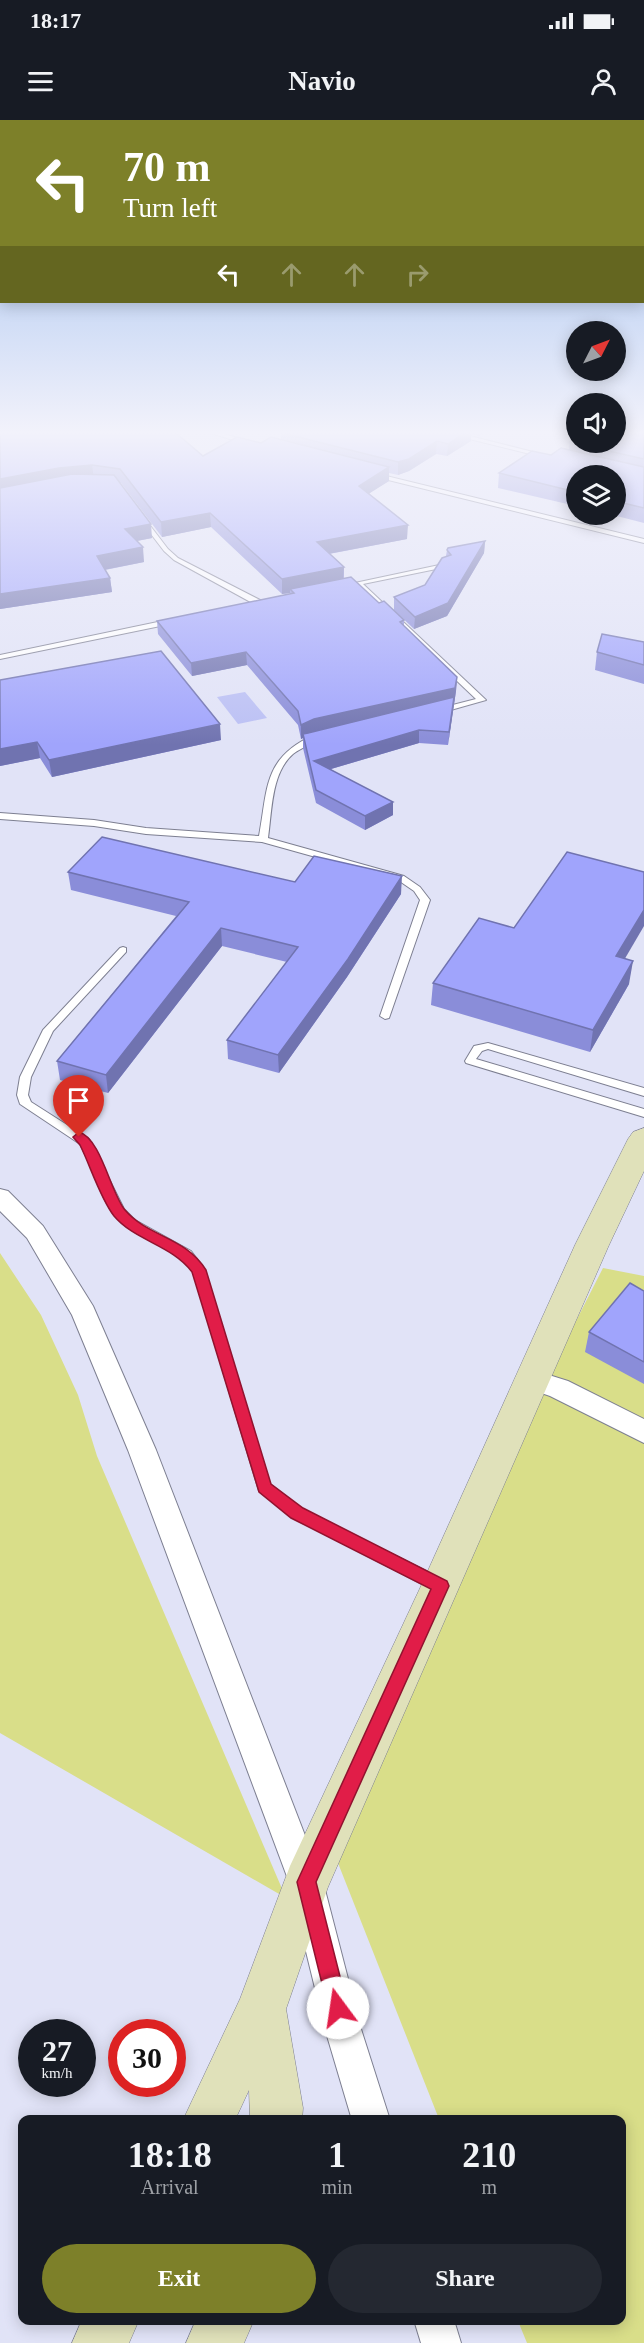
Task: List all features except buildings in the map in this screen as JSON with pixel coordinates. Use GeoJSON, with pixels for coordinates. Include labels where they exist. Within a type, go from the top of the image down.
{"type":"FeatureCollection","features":[{"type":"Feature","properties":{"kind":"street"},"geometry":{"type":"LineString","coordinates":[[210,2115],[261,2008],[306,1882],[441,1586],[592,1245],[644,1139]]}},
{"type":"Feature","properties":{"kind":"street"},"geometry":{"type":"LineString","coordinates":[[0,1197],[35,1232],[84,1313],[142,1450],[306,1882],[343,2029],[369,2115]]}},
{"type":"Feature","properties":{"kind":"street"},"geometry":{"type":"LineString","coordinates":[[533,1380],[559,1388],[644,1432]]}},
{"type":"Feature","properties":{"kind":"street"},"geometry":{"type":"LineString","coordinates":[[261,2008],[276,2115]]}},
{"type":"Feature","properties":{"kind":"street"},"geometry":{"type":"LineString","coordinates":[[100,2343],[109,2325]]}},
{"type":"Feature","properties":{"kind":"street"},"geometry":{"type":"LineString","coordinates":[[214,2343],[223,2325]]}},
{"type":"Feature","properties":{"kind":"street"},"geometry":{"type":"LineString","coordinates":[[436,2325],[441,2343]]}},
{"type":"Feature","properties":{"kind":"lane"},"geometry":{"type":"LineString","coordinates":[[156,537],[176,559],[260,603]]}},
{"type":"Feature","properties":{"kind":"lane"},"geometry":{"type":"LineString","coordinates":[[627,537],[644,541]]}},
{"type":"Feature","properties":{"kind":"lane"},"geometry":{"type":"LineString","coordinates":[[347,585],[444,566]]}},
{"type":"Feature","properties":{"kind":"lane"},"geometry":{"type":"LineString","coordinates":[[358,583],[482,700],[432,712]]}},
{"type":"Feature","properties":{"kind":"lane"},"geometry":{"type":"LineString","coordinates":[[248,605],[270,600]]}},
{"type":"Feature","properties":{"kind":"lane"},"geometry":{"type":"LineString","coordinates":[[0,657],[181,619]]}},
{"type":"Feature","properties":{"kind":"lane"},"geometry":{"type":"LineString","coordinates":[[263,839],[270,794],[281,758],[303,743],[329,734]]}},
{"type":"Feature","properties":{"kind":"lane"},"geometry":{"type":"LineString","coordinates":[[0,816],[146,831],[263,839],[401,878],[417,889],[425,900],[385,1016]]}},
{"type":"Feature","properties":{"kind":"lane"},"geometry":{"type":"LineString","coordinates":[[123,950],[48,1030],[45,1041],[22,1085],[21,1095],[26,1104],[85,1142],[119,1212],[131,1223],[187,1254],[199,1270],[264,1487],[297,1513],[441,1586]]}},
{"type":"Feature","properties":{"kind":"lane"},"geometry":{"type":"LineString","coordinates":[[644,1092],[483,1046],[470,1061],[644,1113]]}},
{"type":"Feature","properties":{"kind":"lane"},"geometry":{"type":"LineString","coordinates":[[544,1083],[554,1066]]}},
{"type":"Feature","properties":{"kind":"green space"},"geometry":{"type":"Polygon","coordinates":[[[0,1253],[41,1315],[78,1395],[97,1456],[286,1898],[0,1733],[0,1253]]]}},
{"type":"Feature","properties":{"kind":"green space"},"geometry":{"type":"Polygon","coordinates":[[[603,1268],[644,1276],[644,2343],[527,2343],[520,2325],[626,2325],[626,2115],[437,2115],[321,1820],[603,1268]]]}},
{"type":"Feature","properties":{"kind":"water"},"geometry":{"type":"Polygon","coordinates":[[[245,692],[267,718],[238,724],[217,697],[245,692]]]}},
{"type":"Feature","properties":{"kind":"route"},"geometry":{"type":"LineString","coordinates":[[79,1137],[85,1142],[119,1212],[131,1223],[187,1254],[199,1270],[254,1461],[264,1487],[297,1513],[441,1586],[306,1882],[338,2008]]}}]}
